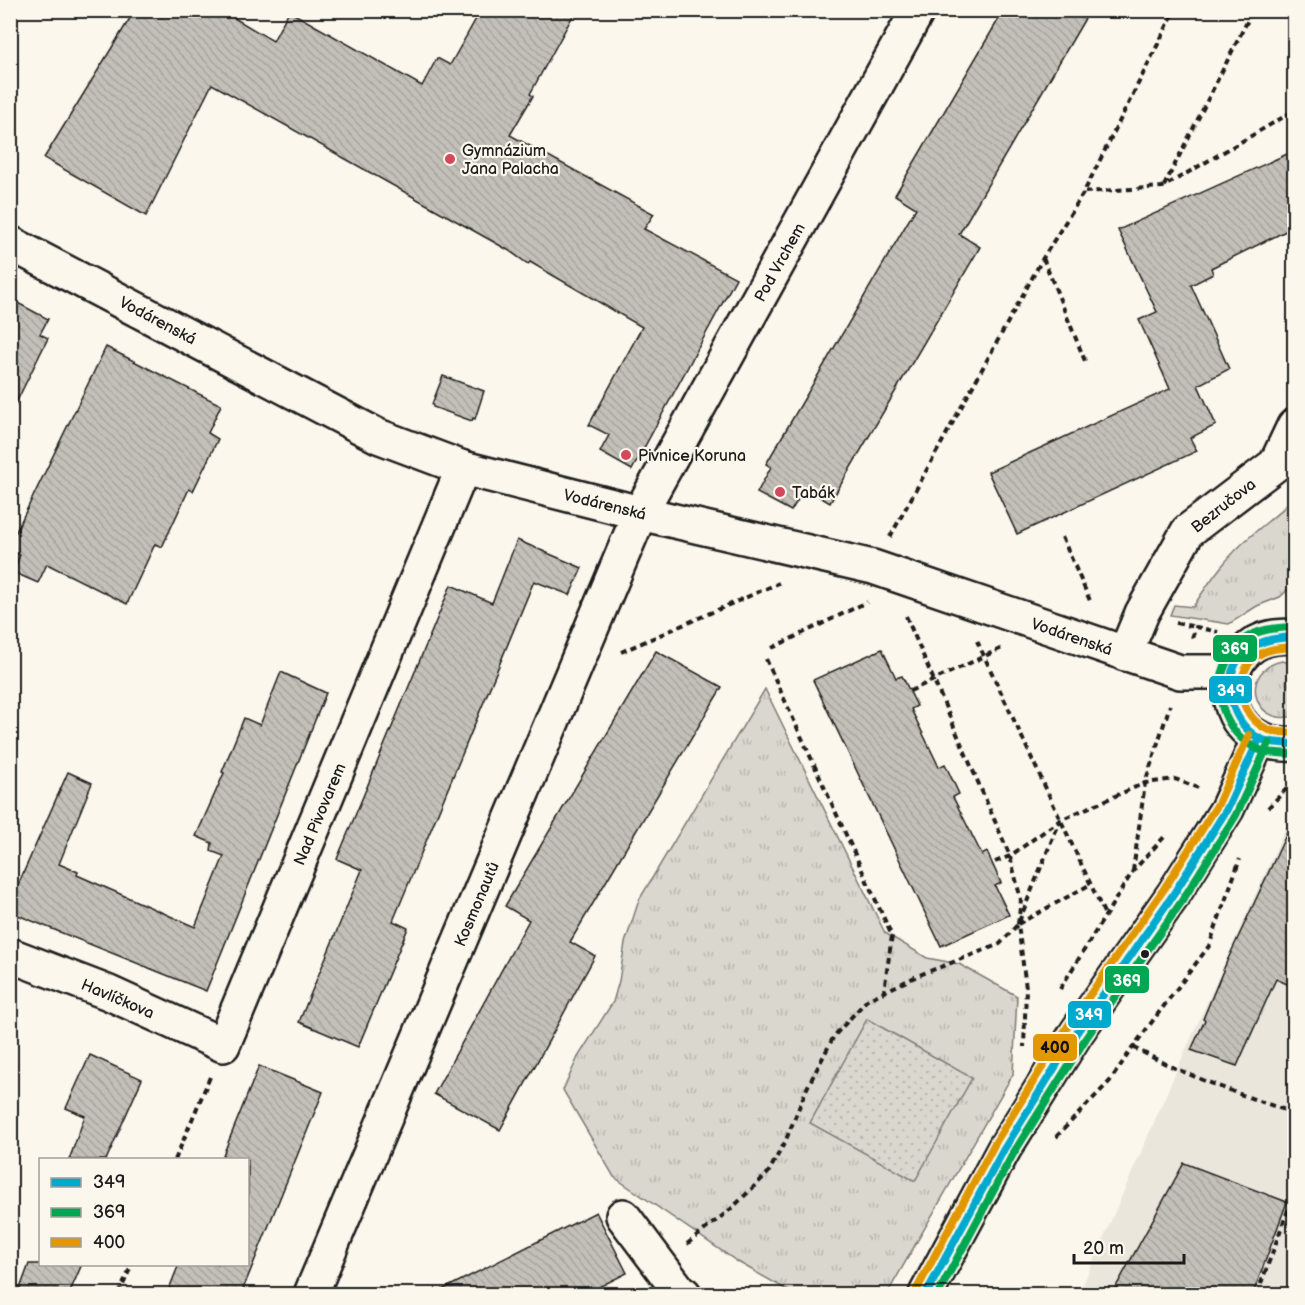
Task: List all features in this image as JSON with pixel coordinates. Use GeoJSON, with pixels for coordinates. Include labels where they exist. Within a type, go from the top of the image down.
{"type":"FeatureCollection","features":[{"type":"Feature","properties":{"kind":"street","name":"Pod Vrchem"},"geometry":{"type":"LineString","coordinates":[[640,513],[918,10]]}},
{"type":"Feature","properties":{"kind":"street","name":"Vodárenská"},"geometry":{"type":"LineString","coordinates":[[10,243],[378,436],[463,468],[957,597],[1180,672],[1232,672]]}},
{"type":"Feature","properties":{"kind":"street","name":"Bezručova"},"geometry":{"type":"LineString","coordinates":[[1125,654],[1142,613],[1188,531],[1276,464],[1294,426]]}},
{"type":"Feature","properties":{"kind":"street","name":"Nad Pivovarem"},"geometry":{"type":"LineString","coordinates":[[223,1046],[463,468]]}},
{"type":"Feature","properties":{"kind":"street","name":"Kosmonautů"},"geometry":{"type":"LineString","coordinates":[[311,1294],[640,513]]}},
{"type":"Feature","properties":{"kind":"street"},"geometry":{"type":"LineString","coordinates":[[1294,637],[1271,637],[1247,650],[1238,660],[1232,672],[1230,694],[1231,705],[1241,725],[1258,739],[1276,744],[1294,744]]}},
{"type":"Feature","properties":{"kind":"street"},"geometry":{"type":"LineString","coordinates":[[926,1294],[1010,1139],[1077,1032],[1173,895],[1227,809],[1258,739]]}},
{"type":"Feature","properties":{"kind":"street","name":"Havlíčkova"},"geometry":{"type":"LineString","coordinates":[[10,955],[109,993],[223,1046]]}},
{"type":"Feature","properties":{"kind":"street"},"geometry":{"type":"LineString","coordinates":[[623,1216],[680,1294]]}},
{"type":"Feature","properties":{"kind":"path"},"geometry":{"type":"LineString","coordinates":[[772,648],[893,579],[1043,258],[1084,192],[1175,10]]}},
{"type":"Feature","properties":{"kind":"path"},"geometry":{"type":"LineString","coordinates":[[1164,187],[1253,10]]}},
{"type":"Feature","properties":{"kind":"path"},"geometry":{"type":"LineString","coordinates":[[1084,192],[1164,187],[1294,111]]}},
{"type":"Feature","properties":{"kind":"path"},"geometry":{"type":"LineString","coordinates":[[1043,258],[1085,361]]}},
{"type":"Feature","properties":{"kind":"path"},"geometry":{"type":"LineString","coordinates":[[1062,537],[1095,614]]}},
{"type":"Feature","properties":{"kind":"path"},"geometry":{"type":"LineString","coordinates":[[893,579],[1010,856],[1022,900],[1018,924],[1026,988],[1024,1055]]}},
{"type":"Feature","properties":{"kind":"path"},"geometry":{"type":"LineString","coordinates":[[573,673],[783,580]]}},
{"type":"Feature","properties":{"kind":"path"},"geometry":{"type":"LineString","coordinates":[[957,597],[1105,915],[1133,871],[1145,783],[1172,698]]}},
{"type":"Feature","properties":{"kind":"path"},"geometry":{"type":"LineString","coordinates":[[1166,621],[1196,627]]}},
{"type":"Feature","properties":{"kind":"path"},"geometry":{"type":"LineString","coordinates":[[910,691],[1046,628]]}},
{"type":"Feature","properties":{"kind":"path"},"geometry":{"type":"LineString","coordinates":[[766,659],[892,936],[884,991]]}},
{"type":"Feature","properties":{"kind":"path"},"geometry":{"type":"LineString","coordinates":[[994,862],[1010,856],[1060,820],[1145,783],[1174,779],[1207,792]]}},
{"type":"Feature","properties":{"kind":"path"},"geometry":{"type":"LineString","coordinates":[[1262,815],[1294,781]]}},
{"type":"Feature","properties":{"kind":"path"},"geometry":{"type":"LineString","coordinates":[[1018,924],[1060,820]]}},
{"type":"Feature","properties":{"kind":"path"},"geometry":{"type":"LineString","coordinates":[[1053,1140],[1110,1081],[1209,946],[1241,856]]}},
{"type":"Feature","properties":{"kind":"path"},"geometry":{"type":"LineString","coordinates":[[660,1266],[732,1208],[768,1173],[785,1142],[807,1088],[834,1036],[867,1000],[917,976],[1000,944],[1018,924],[1091,884]]}},
{"type":"Feature","properties":{"kind":"path"},"geometry":{"type":"LineString","coordinates":[[176,1158],[223,1046]]}},
{"type":"Feature","properties":{"kind":"path"},"geometry":{"type":"LineString","coordinates":[[1133,1047],[1196,1078],[1294,1113]]}},
{"type":"Feature","properties":{"kind":"path"},"geometry":{"type":"LineString","coordinates":[[1257,1294],[1294,1194]]}},
{"type":"Feature","properties":{"kind":"path"},"geometry":{"type":"LineString","coordinates":[[119,1294],[131,1266]]}},
{"type":"Feature","properties":{"kind":"shaded area"},"geometry":{"type":"Polygon","coordinates":[[[1294,809],[1294,1294],[1079,1294],[1182,1058],[1294,809]]]}},
{"type":"Feature","properties":{"kind":"green space"},"geometry":{"type":"Polygon","coordinates":[[[1294,495],[1294,584],[1280,597],[1257,606],[1229,624],[1170,615],[1174,605],[1193,607],[1227,559],[1280,511],[1294,495]]]}},
{"type":"Feature","properties":{"kind":"green space"},"geometry":{"type":"Polygon","coordinates":[[[1282,661],[1294,664],[1294,716],[1280,717],[1268,713],[1260,706],[1256,696],[1256,685],[1260,675],[1268,666],[1282,661]]]}},
{"type":"Feature","properties":{"kind":"green space"},"geometry":{"type":"Polygon","coordinates":[[[765,689],[885,933],[927,958],[959,964],[1017,996],[1013,1074],[887,1294],[794,1294],[738,1262],[614,1177],[563,1090],[578,1057],[613,1002],[625,943],[639,900],[765,689]]]}},
{"type":"Feature","properties":{"kind":"green space"},"geometry":{"type":"Polygon","coordinates":[[[867,1019],[972,1078],[915,1181],[810,1123],[867,1019]]]}},
{"type":"Feature","properties":{"kind":"building"},"geometry":{"type":"Polygon","coordinates":[[[135,10],[221,10],[273,41],[289,11],[422,86],[437,58],[450,65],[481,10],[576,10],[530,94],[533,96],[510,135],[654,214],[644,229],[736,278],[632,470],[600,452],[609,435],[589,425],[642,327],[212,84],[146,216],[44,158],[135,10]]]}},
{"type":"Feature","properties":{"kind":"building"},"geometry":{"type":"Polygon","coordinates":[[[1004,10],[1090,10],[959,234],[980,247],[830,503],[805,488],[791,511],[757,493],[771,467],[766,464],[916,208],[895,195],[1004,10]]]}},
{"type":"Feature","properties":{"kind":"building"},"geometry":{"type":"Polygon","coordinates":[[[1294,151],[1294,227],[1211,268],[1213,274],[1191,285],[1229,369],[1198,385],[1216,425],[1190,438],[1197,451],[1017,534],[988,472],[1170,389],[1139,320],[1157,312],[1118,230],[1294,151]]]}},
{"type":"Feature","properties":{"kind":"building"},"geometry":{"type":"Polygon","coordinates":[[[10,299],[48,319],[40,334],[48,338],[10,415],[10,299]]]}},
{"type":"Feature","properties":{"kind":"building"},"geometry":{"type":"Polygon","coordinates":[[[106,347],[221,405],[208,433],[218,439],[193,491],[189,489],[162,547],[155,544],[127,604],[47,564],[38,583],[13,572],[20,555],[10,550],[10,544],[106,347]]]}},
{"type":"Feature","properties":{"kind":"building"},"geometry":{"type":"Polygon","coordinates":[[[443,376],[484,391],[475,419],[473,418],[472,421],[433,407],[432,404],[443,376]]]}},
{"type":"Feature","properties":{"kind":"building"},"geometry":{"type":"Polygon","coordinates":[[[517,540],[582,568],[570,595],[534,581],[393,921],[408,928],[358,1047],[299,1022],[362,870],[337,859],[451,585],[492,603],[517,540]]]}},
{"type":"Feature","properties":{"kind":"building"},"geometry":{"type":"Polygon","coordinates":[[[882,649],[896,678],[902,676],[917,706],[911,709],[939,767],[945,764],[959,794],[953,797],[982,855],[987,852],[1001,883],[995,886],[1009,915],[941,946],[813,680],[882,649]]]}},
{"type":"Feature","properties":{"kind":"building"},"geometry":{"type":"Polygon","coordinates":[[[656,651],[722,687],[570,942],[595,956],[500,1130],[434,1094],[529,920],[505,906],[656,651]]]}},
{"type":"Feature","properties":{"kind":"building"},"geometry":{"type":"Polygon","coordinates":[[[281,672],[326,693],[206,991],[10,912],[10,903],[68,772],[92,783],[59,864],[78,872],[77,875],[195,927],[224,856],[211,851],[212,843],[196,836],[224,773],[222,772],[244,718],[260,725],[281,672]]]}},
{"type":"Feature","properties":{"kind":"building"},"geometry":{"type":"Polygon","coordinates":[[[1294,818],[1294,987],[1276,979],[1237,1066],[1191,1050],[1227,961],[1294,818]]]}},
{"type":"Feature","properties":{"kind":"building"},"geometry":{"type":"Polygon","coordinates":[[[90,1055],[142,1079],[107,1158],[70,1158],[85,1116],[66,1108],[90,1055]]]}},
{"type":"Feature","properties":{"kind":"building"},"geometry":{"type":"Polygon","coordinates":[[[259,1066],[323,1092],[241,1294],[167,1294],[178,1266],[249,1266],[249,1158],[222,1158],[259,1066]]]}},
{"type":"Feature","properties":{"kind":"building"},"geometry":{"type":"Polygon","coordinates":[[[1184,1163],[1287,1202],[1253,1294],[1112,1294],[1184,1163]]]}},
{"type":"Feature","properties":{"kind":"building"},"geometry":{"type":"Polygon","coordinates":[[[596,1212],[627,1273],[585,1294],[434,1294],[596,1212]]]}},
{"type":"Feature","properties":{"kind":"building"},"geometry":{"type":"Polygon","coordinates":[[[29,1264],[81,1266],[69,1294],[18,1294],[29,1264]]]}},
{"type":"Feature","properties":{"kind":"transit line","name":"369"},"geometry":{"type":"LineString","coordinates":[[1293,627],[1259,632],[1240,643],[1225,666],[1220,694],[1228,721],[1247,743],[1272,753],[1293,754]]}},
{"type":"Feature","properties":{"kind":"transit line","name":"349"},"geometry":{"type":"LineString","coordinates":[[1294,637],[1271,640],[1249,649],[1239,659],[1230,685],[1231,699],[1236,712],[1243,725],[1253,735],[1266,741],[1294,744]]}},
{"type":"Feature","properties":{"kind":"transit line","name":"400"},"geometry":{"type":"LineString","coordinates":[[1294,647],[1268,650],[1254,658],[1247,667],[1241,687],[1245,707],[1258,723],[1273,731],[1294,733]]}},
{"type":"Feature","properties":{"kind":"transit line","name":"400"},"geometry":{"type":"LineString","coordinates":[[917,1289],[995,1143],[1068,1026],[1164,889],[1218,804],[1249,735]]}},
{"type":"Feature","properties":{"kind":"transit line","name":"349"},"geometry":{"type":"LineString","coordinates":[[926,1294],[1004,1149],[1077,1032],[1173,895],[1227,809],[1259,739]]}},
{"type":"Feature","properties":{"kind":"transit line","name":"369"},"geometry":{"type":"LineString","coordinates":[[938,1294],[1013,1154],[1086,1038],[1182,901],[1236,815],[1269,743]]}},
{"type":"Feature","properties":{"kind":"place","name":"Gymnázium Jana Palacha"},"geometry":{"type":"Point","coordinates":[450,159]}},
{"type":"Feature","properties":{"kind":"place","name":"Pivnice Koruna"},"geometry":{"type":"Point","coordinates":[626,455]}},
{"type":"Feature","properties":{"kind":"place","name":"Tabák"},"geometry":{"type":"Point","coordinates":[780,492]}}]}
